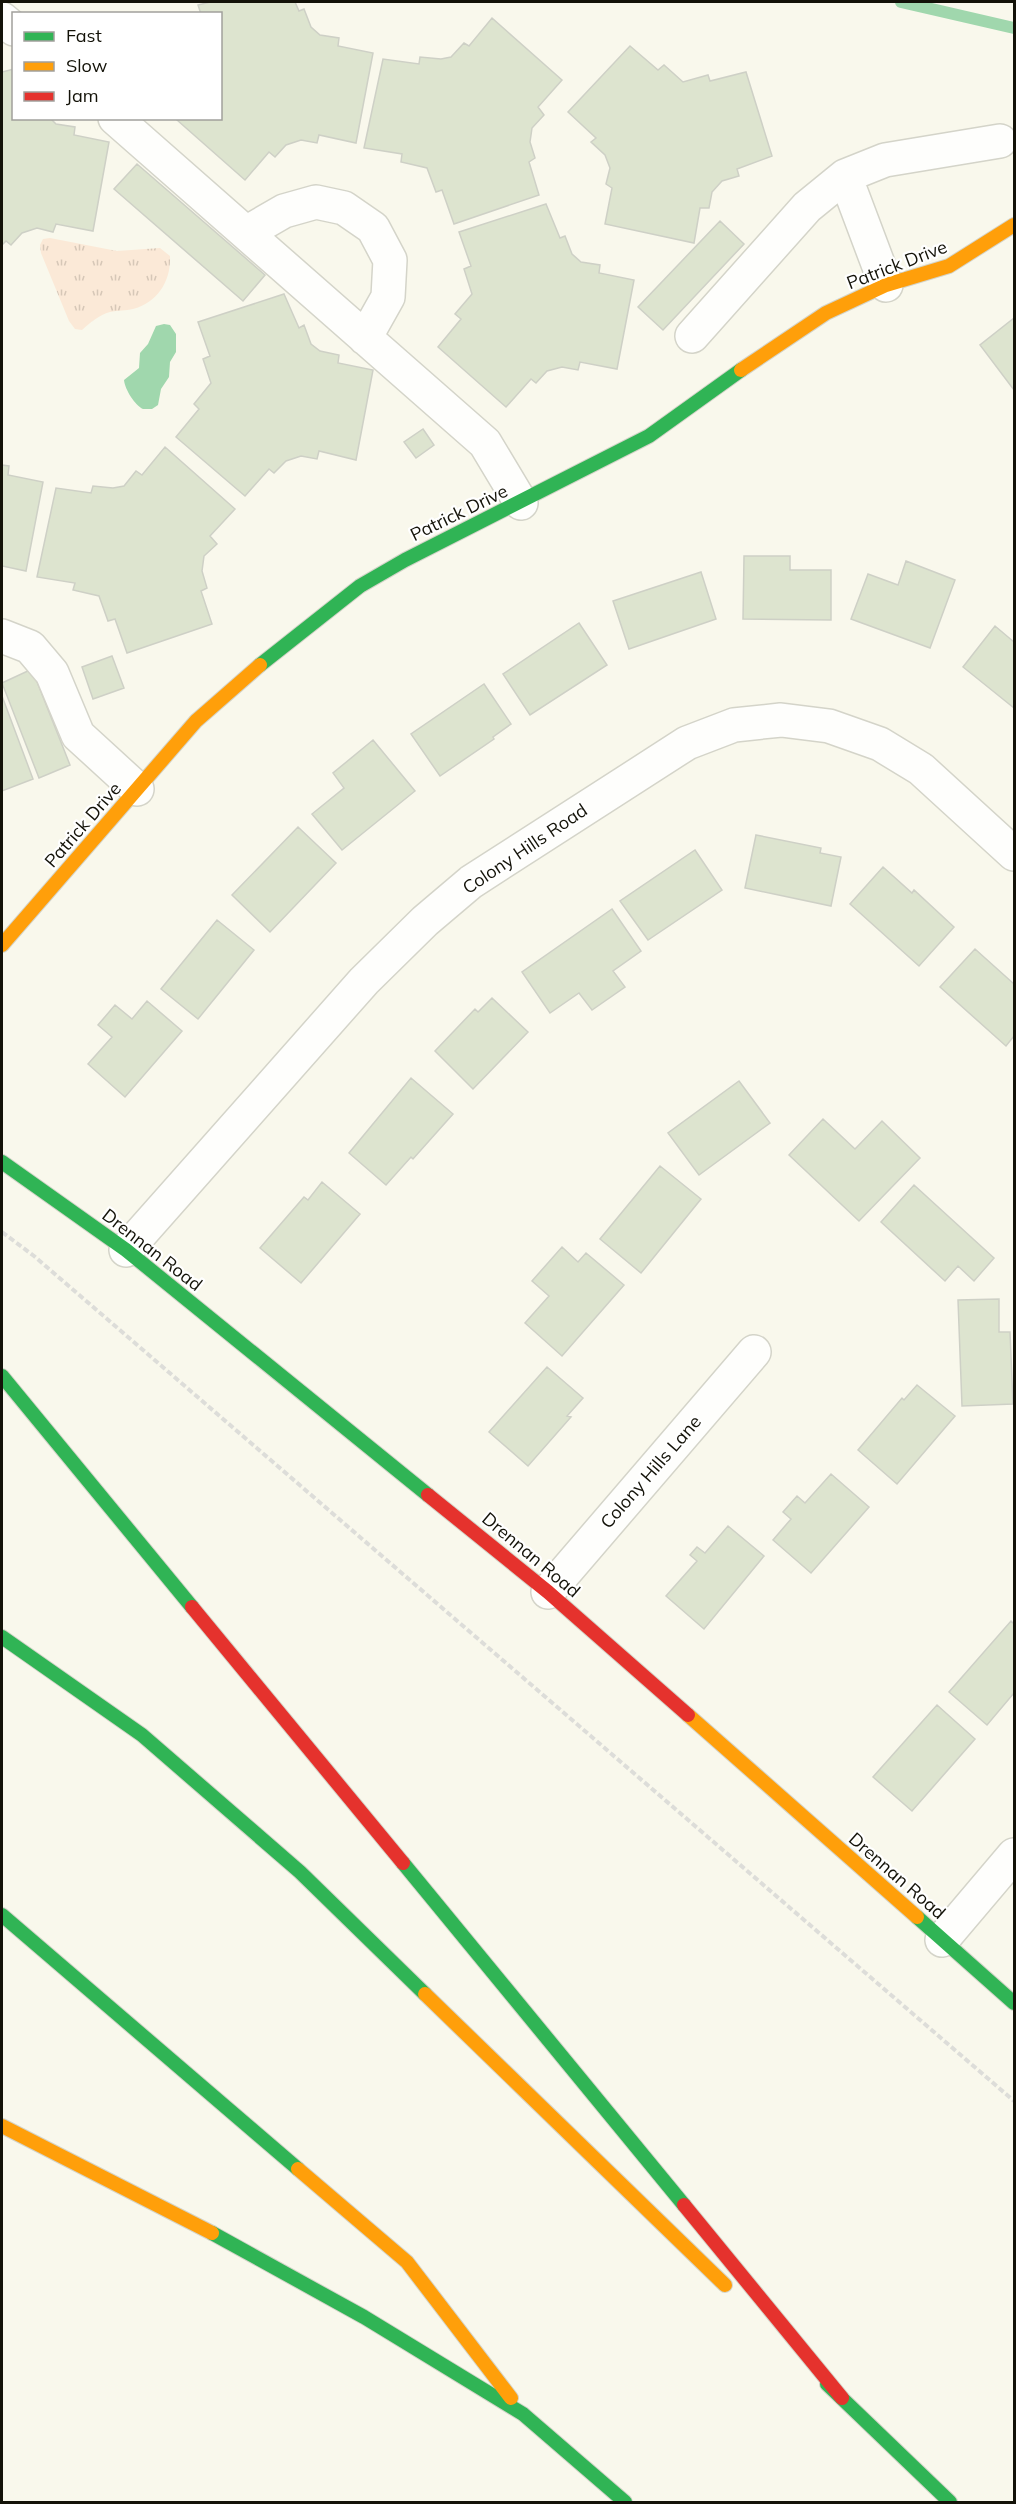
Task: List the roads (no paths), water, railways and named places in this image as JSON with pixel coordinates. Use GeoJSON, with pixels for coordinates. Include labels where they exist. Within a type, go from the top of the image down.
{"type":"FeatureCollection","features":[{"type":"Feature","properties":{"kind":"main road","name":"Patrick Drive"},"geometry":{"type":"LineString","coordinates":[[2,945],[196,721],[239,681],[360,586],[405,560],[649,436],[770,349],[826,312],[886,285],[949,266],[1014,225]]}},
{"type":"Feature","properties":{"kind":"main road","name":"Drennan Road"},"geometry":{"type":"LineString","coordinates":[[2,1162],[126,1250],[548,1592],[1014,2003]]}},
{"type":"Feature","properties":{"kind":"main road"},"geometry":{"type":"LineString","coordinates":[[2,1376],[842,2398]]}},
{"type":"Feature","properties":{"kind":"main road"},"geometry":{"type":"LineString","coordinates":[[2,1636],[142,1735],[300,1872],[738,2298]]}},
{"type":"Feature","properties":{"kind":"main road"},"geometry":{"type":"LineString","coordinates":[[2,1915],[407,2262],[523,2414]]}},
{"type":"Feature","properties":{"kind":"main road"},"geometry":{"type":"LineString","coordinates":[[2,2126],[214,2234],[364,2317],[523,2414],[625,2502]]}},
{"type":"Feature","properties":{"kind":"main road"},"geometry":{"type":"LineString","coordinates":[[2,2131],[26,2138]]}},
{"type":"Feature","properties":{"kind":"main road"},"geometry":{"type":"LineString","coordinates":[[756,2315],[950,2502]]}},
{"type":"Feature","properties":{"kind":"street"},"geometry":{"type":"LineString","coordinates":[[117,120],[484,443],[521,503]]}},
{"type":"Feature","properties":{"kind":"street"},"geometry":{"type":"LineString","coordinates":[[692,336],[807,207],[845,176],[885,160],[1000,141]]}},
{"type":"Feature","properties":{"kind":"street"},"geometry":{"type":"LineString","coordinates":[[845,176],[886,285]]}},
{"type":"Feature","properties":{"kind":"street"},"geometry":{"type":"LineString","coordinates":[[246,233],[284,211],[316,202],[344,208],[373,228],[390,260],[388,297],[365,338]]}},
{"type":"Feature","properties":{"kind":"street"},"geometry":{"type":"LineString","coordinates":[[2,636],[30,647],[52,673],[78,735],[137,789]]}},
{"type":"Feature","properties":{"kind":"street","name":"Colony Hills Road"},"geometry":{"type":"LineString","coordinates":[[126,1250],[364,981],[425,921],[471,882],[687,743],[734,725],[780,720],[829,726],[880,744],[921,769],[1014,854]]}},
{"type":"Feature","properties":{"kind":"street","name":"Colony Hills Lane"},"geometry":{"type":"LineString","coordinates":[[548,1592],[754,1352]]}},
{"type":"Feature","properties":{"kind":"street"},"geometry":{"type":"LineString","coordinates":[[942,1940],[1014,1855]]}},
{"type":"Feature","properties":{"kind":"waterway"},"geometry":{"type":"LineString","coordinates":[[901,2],[1014,28]]}}]}
